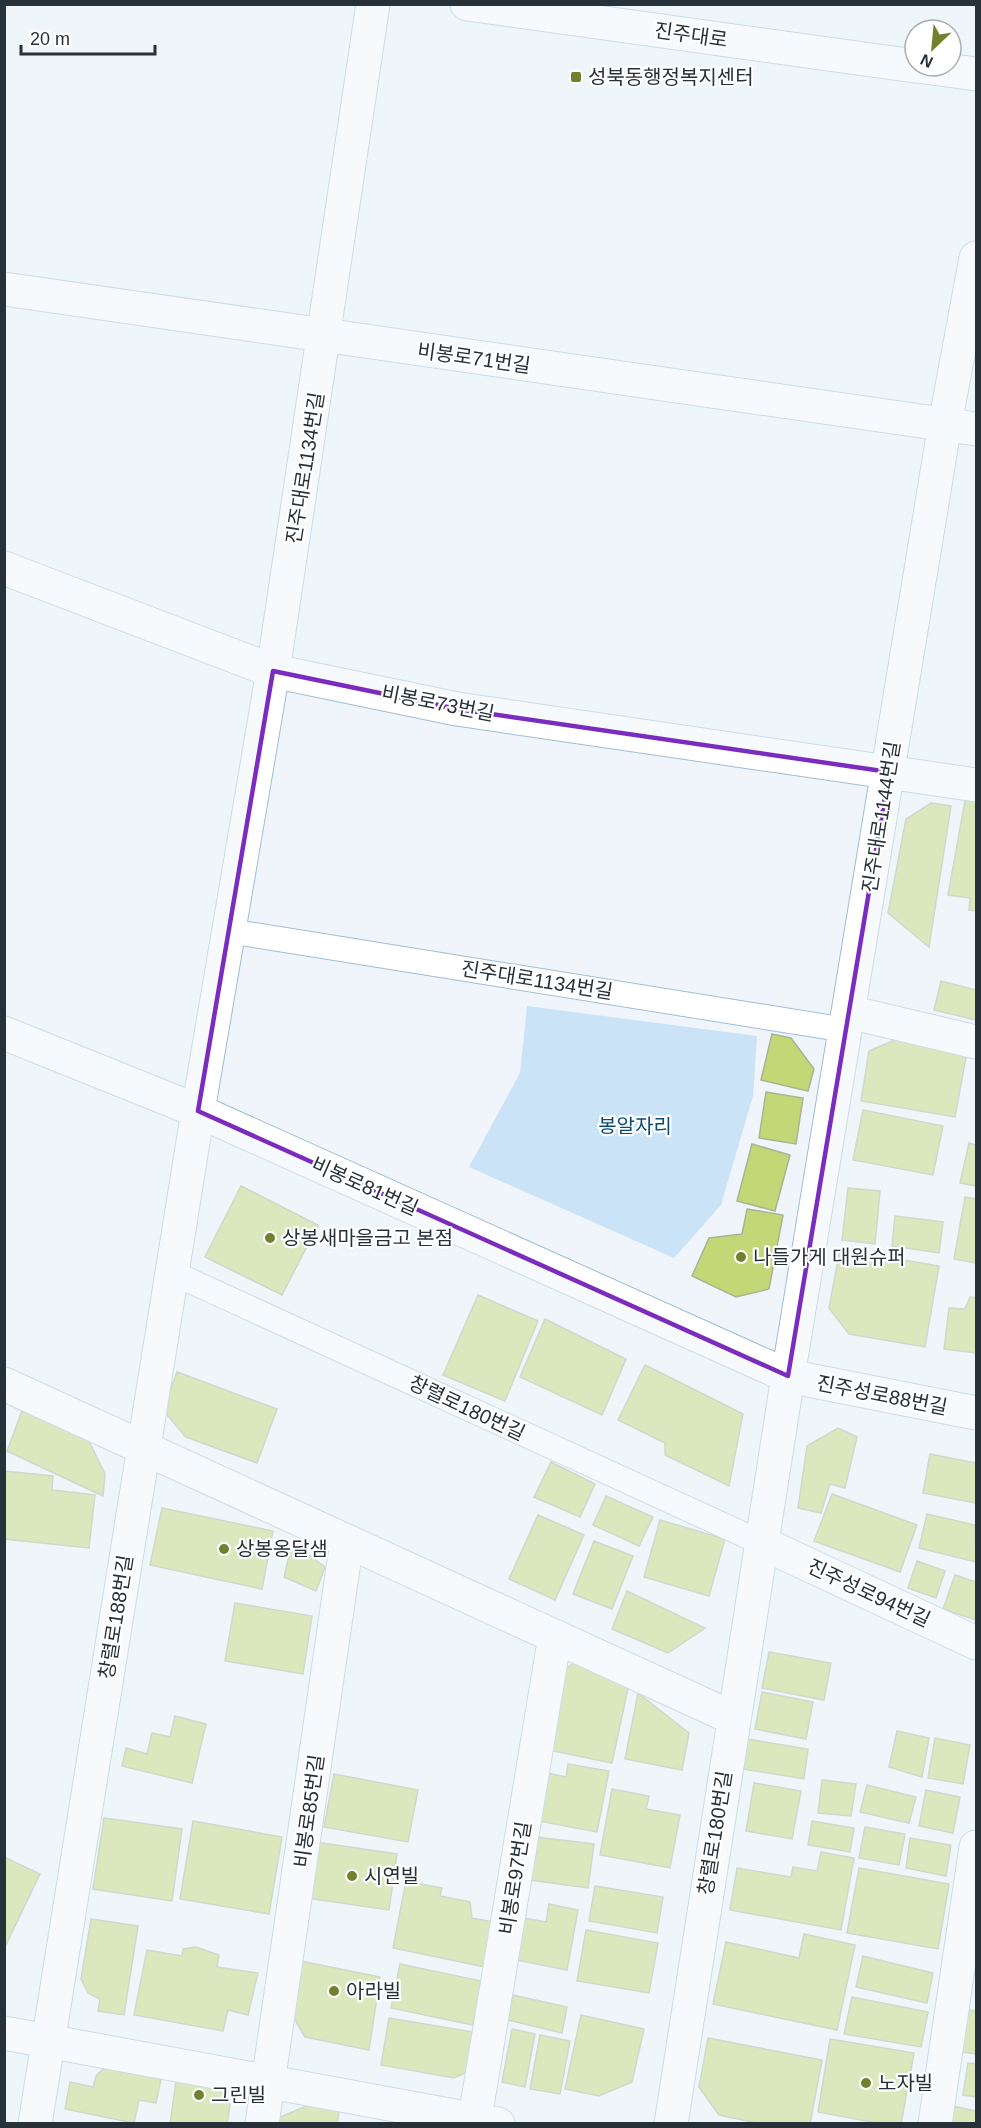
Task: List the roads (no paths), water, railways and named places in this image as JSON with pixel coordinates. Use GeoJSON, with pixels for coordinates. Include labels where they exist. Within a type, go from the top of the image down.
{"type":"FeatureCollection","features":[{"type":"Feature","properties":{"kind":"street","name":"진주대로1134번길"},"geometry":{"type":"LineString","coordinates":[[198,1111],[273,670],[325,337],[373,4]]}},
{"type":"Feature","properties":{"kind":"street","name":"진주대로"},"geometry":{"type":"LineString","coordinates":[[468,4],[903,64]]}},
{"type":"Feature","properties":{"kind":"street","name":"진주대로1144번길"},"geometry":{"type":"LineString","coordinates":[[788,1376],[945,424],[976,258]]}},
{"type":"Feature","properties":{"kind":"street","name":"비봉로71번길"},"geometry":{"type":"LineString","coordinates":[[4,289],[976,429]]}},
{"type":"Feature","properties":{"kind":"street","name":"비봉로73번길"},"geometry":{"type":"LineString","coordinates":[[4,568],[273,670],[457,709],[976,785]]}},
{"type":"Feature","properties":{"kind":"street"},"geometry":{"type":"LineString","coordinates":[[848,1021],[976,1042]]}},
{"type":"Feature","properties":{"kind":"street","name":"비봉로81번길"},"geometry":{"type":"LineString","coordinates":[[4,1033],[198,1111],[788,1376]]}},
{"type":"Feature","properties":{"kind":"street","name":"창렬로188번길"},"geometry":{"type":"LineString","coordinates":[[35,2124],[198,1111]]}},
{"type":"Feature","properties":{"kind":"street","name":"진주성로88번길"},"geometry":{"type":"LineString","coordinates":[[788,1376],[976,1413]]}},
{"type":"Feature","properties":{"kind":"street","name":"창렬로180번길"},"geometry":{"type":"LineString","coordinates":[[671,2124],[788,1376]]}},
{"type":"Feature","properties":{"kind":"street"},"geometry":{"type":"LineString","coordinates":[[4,1384],[733,1718]]}},
{"type":"Feature","properties":{"kind":"street","name":"비봉로85번길"},"geometry":{"type":"LineString","coordinates":[[270,2082],[347,1541]]}},
{"type":"Feature","properties":{"kind":"street","name":"진주성로94번길"},"geometry":{"type":"LineString","coordinates":[[762,1543],[976,1643]]}},
{"type":"Feature","properties":{"kind":"street","name":"비봉로97번길"},"geometry":{"type":"LineString","coordinates":[[4,2033],[482,2122],[555,1636]]}},
{"type":"Feature","properties":{"kind":"street"},"geometry":{"type":"LineString","coordinates":[[935,2124],[976,1848]]}},
{"type":"Feature","properties":{"kind":"street"},"geometry":{"type":"LineString","coordinates":[[262,2124],[270,2082]]}},
{"type":"Feature","properties":{"kind":"lane","name":"진주대로1134번길"},"geometry":{"type":"LineString","coordinates":[[229,931],[848,1021]]}},
{"type":"Feature","properties":{"kind":"lane","name":"창렬로180번길"},"geometry":{"type":"LineString","coordinates":[[172,1273],[762,1543]]}},
{"type":"Feature","properties":{"kind":"place","name":"성북동행정복지센터"},"geometry":{"type":"Point","coordinates":[576,77]}},
{"type":"Feature","properties":{"kind":"place","name":"상봉새마을금고 본점"},"geometry":{"type":"Point","coordinates":[270,1238]}},
{"type":"Feature","properties":{"kind":"place","name":"나들가게 대원슈퍼"},"geometry":{"type":"Point","coordinates":[741,1257]}},
{"type":"Feature","properties":{"kind":"place","name":"상봉옹달샘"},"geometry":{"type":"Point","coordinates":[224,1549]}},
{"type":"Feature","properties":{"kind":"place","name":"시연빌"},"geometry":{"type":"Point","coordinates":[352,1876]}},
{"type":"Feature","properties":{"kind":"place","name":"아라빌"},"geometry":{"type":"Point","coordinates":[334,1991]}},
{"type":"Feature","properties":{"kind":"place","name":"노자빌"},"geometry":{"type":"Point","coordinates":[866,2083]}},
{"type":"Feature","properties":{"kind":"place","name":"그린빌"},"geometry":{"type":"Point","coordinates":[199,2095]}},
{"type":"Feature","properties":{"kind":"park label","name":"봉알자리"},"geometry":{"type":"Point","coordinates":[635,1126]}}]}
